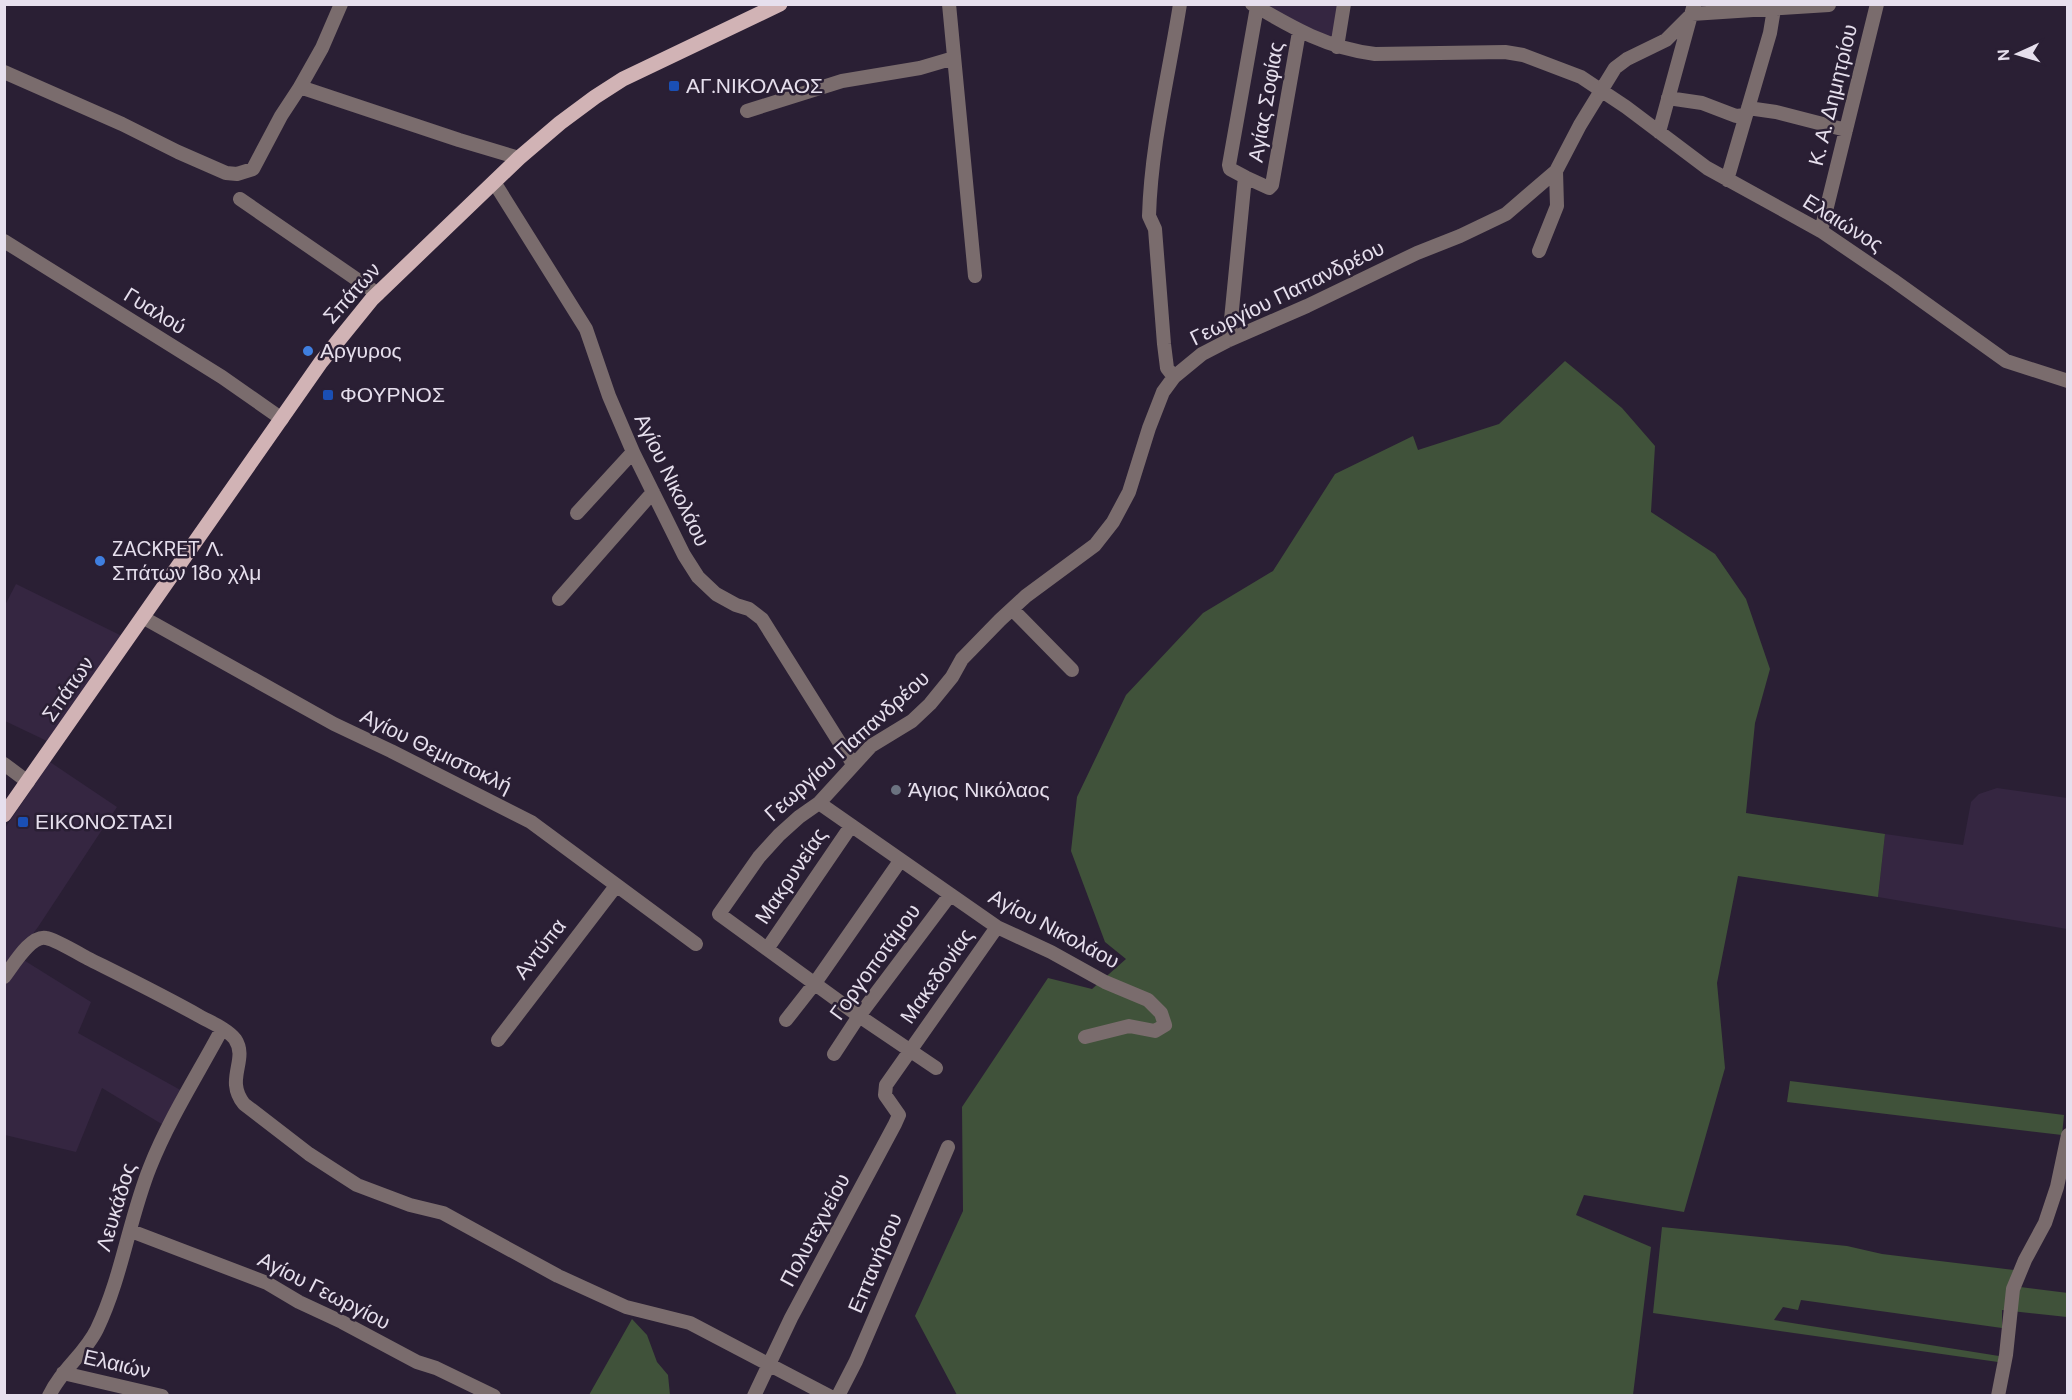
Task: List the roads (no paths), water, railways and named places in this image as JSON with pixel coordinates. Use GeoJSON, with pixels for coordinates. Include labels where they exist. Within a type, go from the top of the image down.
{"type":"FeatureCollection","features":[{"type":"Feature","properties":{"kind":"main road","name":"Σπάτων"},"geometry":{"type":"LineString","coordinates":[[4,815],[344,331],[378,294],[519,158],[568,117],[623,79],[780,4]]}},
{"type":"Feature","properties":{"kind":"street"},"geometry":{"type":"LineString","coordinates":[[4,72],[122,124],[178,153],[226,173],[237,174],[253,169],[281,116],[322,48],[340,4]]}},
{"type":"Feature","properties":{"kind":"street"},"geometry":{"type":"LineString","coordinates":[[949,4],[975,276]]}},
{"type":"Feature","properties":{"kind":"street"},"geometry":{"type":"LineString","coordinates":[[1174,377],[1167,368],[1155,230],[1149,216],[1163,99],[1180,4]]}},
{"type":"Feature","properties":{"kind":"street"},"geometry":{"type":"LineString","coordinates":[[1337,47],[1344,4]]}},
{"type":"Feature","properties":{"kind":"street","name":"Κ. Α. Δημητρίου"},"geometry":{"type":"LineString","coordinates":[[1821,231],[1877,4]]}},
{"type":"Feature","properties":{"kind":"street"},"geometry":{"type":"LineString","coordinates":[[1659,132],[1693,9],[1774,9],[1829,5]]}},
{"type":"Feature","properties":{"kind":"street"},"geometry":{"type":"LineString","coordinates":[[1229,340],[1245,177],[1230,170],[1229,165],[1254,6]]}},
{"type":"Feature","properties":{"kind":"street","name":"Ελαιώνος"},"geometry":{"type":"LineString","coordinates":[[1254,6],[1299,32],[1337,47],[1375,54],[1505,52],[1523,55],[1581,77],[1707,168],[1821,231],[2006,361],[2067,381]]}},
{"type":"Feature","properties":{"kind":"street","name":"Γεωργίου Παπανδρέου"},"geometry":{"type":"LineString","coordinates":[[766,949],[719,914],[759,856],[799,817],[819,803],[871,746],[912,721],[930,704],[952,677],[962,659],[1012,609],[1095,545],[1113,522],[1129,492],[1163,392],[1174,377],[1202,354],[1229,340],[1506,214],[1556,171],[1600,90],[1615,68],[1627,59],[1666,40],[1693,9]]}},
{"type":"Feature","properties":{"kind":"street"},"geometry":{"type":"LineString","coordinates":[[1727,180],[1770,33],[1774,9]]}},
{"type":"Feature","properties":{"kind":"street","name":"Αγίας Σοφίας"},"geometry":{"type":"LineString","coordinates":[[1245,177],[1269,188],[1272,185],[1299,32]]}},
{"type":"Feature","properties":{"kind":"street"},"geometry":{"type":"LineString","coordinates":[[747,111],[842,81],[920,68],[954,58]]}},
{"type":"Feature","properties":{"kind":"street"},"geometry":{"type":"LineString","coordinates":[[300,87],[519,158]]}},
{"type":"Feature","properties":{"kind":"street"},"geometry":{"type":"LineString","coordinates":[[1668,98],[1702,103],[1736,116],[1747,112],[1776,112],[1846,130]]}},
{"type":"Feature","properties":{"kind":"street"},"geometry":{"type":"LineString","coordinates":[[1539,251],[1557,206],[1556,171]]}},
{"type":"Feature","properties":{"kind":"street","name":"Αγίου Νικολάου"},"geometry":{"type":"LineString","coordinates":[[494,182],[586,329],[609,396],[633,452],[684,555],[698,577],[716,594],[749,609],[762,619],[853,764]]}},
{"type":"Feature","properties":{"kind":"street"},"geometry":{"type":"LineString","coordinates":[[240,199],[378,294]]}},
{"type":"Feature","properties":{"kind":"street","name":"Γυαλού"},"geometry":{"type":"LineString","coordinates":[[4,241],[222,377],[282,419]]}},
{"type":"Feature","properties":{"kind":"street"},"geometry":{"type":"LineString","coordinates":[[578,513],[633,452]]}},
{"type":"Feature","properties":{"kind":"street"},"geometry":{"type":"LineString","coordinates":[[560,599],[653,492]]}},
{"type":"Feature","properties":{"kind":"street"},"geometry":{"type":"LineString","coordinates":[[1012,609],[1072,670]]}},
{"type":"Feature","properties":{"kind":"street","name":"Αγίου Θεμιστοκλή"},"geometry":{"type":"LineString","coordinates":[[144,618],[334,724],[531,822],[696,944]]}},
{"type":"Feature","properties":{"kind":"street"},"geometry":{"type":"LineString","coordinates":[[4,764],[28,782]]}},
{"type":"Feature","properties":{"kind":"street","name":"Αγίου Νικολάου"},"geometry":{"type":"LineString","coordinates":[[819,803],[997,927],[1051,952],[1105,982],[1148,1000],[1164,1019],[1165,1025],[1155,1031],[1129,1026],[1085,1037]]}},
{"type":"Feature","properties":{"kind":"street","name":"Μακρυνείας"},"geometry":{"type":"LineString","coordinates":[[766,949],[851,826]]}},
{"type":"Feature","properties":{"kind":"street"},"geometry":{"type":"LineString","coordinates":[[786,1020],[815,983],[900,861]]}},
{"type":"Feature","properties":{"kind":"street","name":"Αντύπα"},"geometry":{"type":"LineString","coordinates":[[498,1040],[616,886]]}},
{"type":"Feature","properties":{"kind":"street","name":"Γοργοποτάμου"},"geometry":{"type":"LineString","coordinates":[[834,1054],[859,1016],[950,895]]}},
{"type":"Feature","properties":{"kind":"street","name":"Μακεδονίας"},"geometry":{"type":"LineString","coordinates":[[899,1115],[885,1095],[886,1085],[997,927]]}},
{"type":"Feature","properties":{"kind":"street"},"geometry":{"type":"LineString","coordinates":[[4,977],[27,946],[34,940],[46,938],[222,1029],[234,1039],[239,1048],[234,1086],[244,1104],[301,1149],[357,1185],[410,1205],[443,1213],[558,1276],[626,1307],[690,1323],[829,1395]]}},
{"type":"Feature","properties":{"kind":"street"},"geometry":{"type":"LineString","coordinates":[[766,949],[936,1068]]}},
{"type":"Feature","properties":{"kind":"street","name":"Λευκάδος"},"geometry":{"type":"LineString","coordinates":[[49,1395],[63,1373],[89,1343],[98,1326],[131,1231],[150,1167],[180,1105],[222,1029]]}},
{"type":"Feature","properties":{"kind":"street","name":"Πολυτεχνείου"},"geometry":{"type":"LineString","coordinates":[[754,1395],[770,1366],[791,1318],[899,1115]]}},
{"type":"Feature","properties":{"kind":"street"},"geometry":{"type":"LineString","coordinates":[[1998,1395],[2006,1355],[2013,1288],[2045,1223],[2057,1187],[2067,1135]]}},
{"type":"Feature","properties":{"kind":"street","name":"Επτανήσου"},"geometry":{"type":"LineString","coordinates":[[838,1395],[856,1360],[948,1147]]}},
{"type":"Feature","properties":{"kind":"street","name":"Αγίου Γεωργίου"},"geometry":{"type":"LineString","coordinates":[[131,1231],[267,1283],[299,1302],[417,1362],[436,1368],[494,1395]]}},
{"type":"Feature","properties":{"kind":"street","name":"Ελαιών"},"geometry":{"type":"LineString","coordinates":[[63,1373],[162,1395]]}},
{"type":"Feature","properties":{"kind":"place","name":"ΑΓ.ΝΙΚΟΛΑΟΣ"},"geometry":{"type":"Point","coordinates":[674,86]}},
{"type":"Feature","properties":{"kind":"place","name":"Αργυρος"},"geometry":{"type":"Point","coordinates":[308,351]}},
{"type":"Feature","properties":{"kind":"place","name":"ΦΟΥΡΝΟΣ"},"geometry":{"type":"Point","coordinates":[328,395]}},
{"type":"Feature","properties":{"kind":"place","name":"ZACKRET Λ. Σπάτων 18ο χλμ"},"geometry":{"type":"Point","coordinates":[100,561]}},
{"type":"Feature","properties":{"kind":"place","name":"Άγιος Νικόλαος"},"geometry":{"type":"Point","coordinates":[896,790]}},
{"type":"Feature","properties":{"kind":"place","name":"ΕΙΚΟΝΟΣΤΑΣΙ"},"geometry":{"type":"Point","coordinates":[23,822]}}]}
